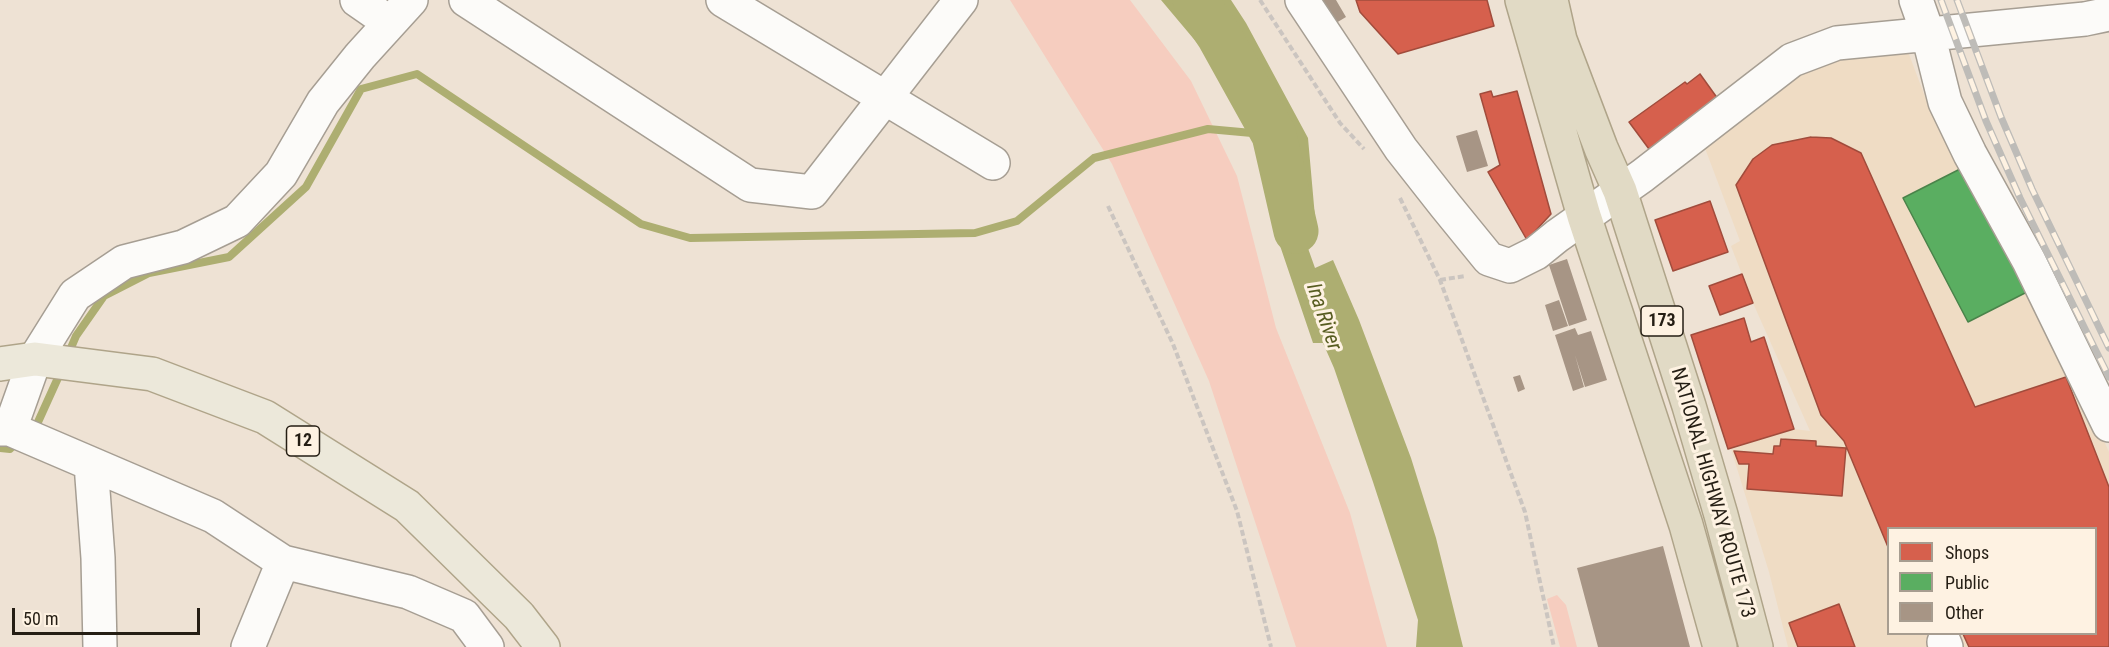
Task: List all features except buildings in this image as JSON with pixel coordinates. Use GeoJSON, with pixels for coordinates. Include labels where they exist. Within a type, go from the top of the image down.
{"type":"FeatureCollection","features":[{"type":"Feature","properties":{"kind":"highway","name":"NATIONAL HIGHWAY ROUTE 173"},"geometry":{"type":"LineString","coordinates":[[1522,0],[1584,216],[1686,525],[1720,647]]}},
{"type":"Feature","properties":{"kind":"highway","name":"NATIONAL HIGHWAY ROUTE 173"},"geometry":{"type":"LineString","coordinates":[[1551,0],[1560,40],[1620,191],[1692,417],[1756,647]]}},
{"type":"Feature","properties":{"kind":"main road","name":"12"},"geometry":{"type":"LineString","coordinates":[[0,364],[35,360],[152,374],[265,417],[407,506],[519,616],[543,647]]}},
{"type":"Feature","properties":{"kind":"street"},"geometry":{"type":"LineString","coordinates":[[357,0],[401,12],[323,102],[281,174],[237,221],[183,247],[124,262],[75,295],[35,360],[5,429],[213,516],[284,562],[408,592],[464,616],[487,647]]}},
{"type":"Feature","properties":{"kind":"street"},"geometry":{"type":"LineString","coordinates":[[466,0],[750,185],[812,192],[961,0]]}},
{"type":"Feature","properties":{"kind":"street"},"geometry":{"type":"LineString","coordinates":[[723,0],[993,163]]}},
{"type":"Feature","properties":{"kind":"street"},"geometry":{"type":"LineString","coordinates":[[1302,0],[1401,149],[1489,259],[1510,266],[1536,253],[1792,60],[1837,43],[2085,19],[2109,14]]}},
{"type":"Feature","properties":{"kind":"street"},"geometry":{"type":"LineString","coordinates":[[1916,0],[1928,34],[1945,102],[1970,154],[2029,261],[2109,425]]}},
{"type":"Feature","properties":{"kind":"street"},"geometry":{"type":"LineString","coordinates":[[91,464],[98,558],[100,647]]}},
{"type":"Feature","properties":{"kind":"street"},"geometry":{"type":"LineString","coordinates":[[248,647],[284,562]]}},
{"type":"Feature","properties":{"kind":"path"},"geometry":{"type":"LineString","coordinates":[[1260,0],[1340,123],[1369,155]]}},
{"type":"Feature","properties":{"kind":"path"},"geometry":{"type":"LineString","coordinates":[[1396,189],[1440,280],[1525,512],[1554,647]]}},
{"type":"Feature","properties":{"kind":"path"},"geometry":{"type":"LineString","coordinates":[[1108,206],[1173,344],[1237,511],[1271,647]]}},
{"type":"Feature","properties":{"kind":"shaded area"},"geometry":{"type":"Polygon","coordinates":[[[1010,0],[1130,0],[1191,81],[1237,176],[1276,328],[1350,513],[1387,647],[1296,647],[1209,381],[1112,164],[1010,0]]]}},
{"type":"Feature","properties":{"kind":"shaded area"},"geometry":{"type":"Polygon","coordinates":[[[1861,48],[1907,49],[1927,102],[1962,152],[2109,452],[2109,647],[1788,647],[1769,572],[1731,449],[1794,429],[1810,431],[1753,303],[1731,246],[1740,241],[1703,143],[1811,66],[1861,48]]]}},
{"type":"Feature","properties":{"kind":"shaded area"},"geometry":{"type":"Polygon","coordinates":[[[1557,595],[1566,605],[1577,647],[1560,647],[1547,599],[1557,595]]]}},
{"type":"Feature","properties":{"kind":"water"},"geometry":{"type":"Polygon","coordinates":[[[1161,0],[1231,0],[1246,23],[1308,138],[1315,217],[1299,223],[1315,268],[1333,260],[1359,320],[1411,458],[1436,538],[1463,647],[1416,647],[1418,620],[1373,482],[1334,368],[1323,343],[1313,343],[1273,225],[1277,188],[1287,152],[1236,81],[1219,69],[1161,0]]]}},
{"type":"Feature","properties":{"kind":"waterway","name":"Ina River"},"geometry":{"type":"LineString","coordinates":[[1195,0],[1219,36],[1274,135],[1296,231]]}},
{"type":"Feature","properties":{"kind":"waterway"},"geometry":{"type":"LineString","coordinates":[[68,355],[76,336],[104,296],[149,273],[229,257],[306,187],[361,89],[417,74],[641,224],[690,238],[975,233],[1017,221],[1094,158],[1208,129],[1274,135]]}},
{"type":"Feature","properties":{"kind":"waterway"},"geometry":{"type":"LineString","coordinates":[[30,430],[38,422],[62,369]]}},
{"type":"Feature","properties":{"kind":"waterway"},"geometry":{"type":"LineString","coordinates":[[0,448],[10,449],[17,442]]}},
{"type":"Feature","properties":{"kind":"railway"},"geometry":{"type":"LineString","coordinates":[[1941,0],[1986,121],[2020,198],[2109,377]]}},
{"type":"Feature","properties":{"kind":"railway"},"geometry":{"type":"LineString","coordinates":[[1957,0],[2001,117],[2032,189],[2109,348]]}}]}
